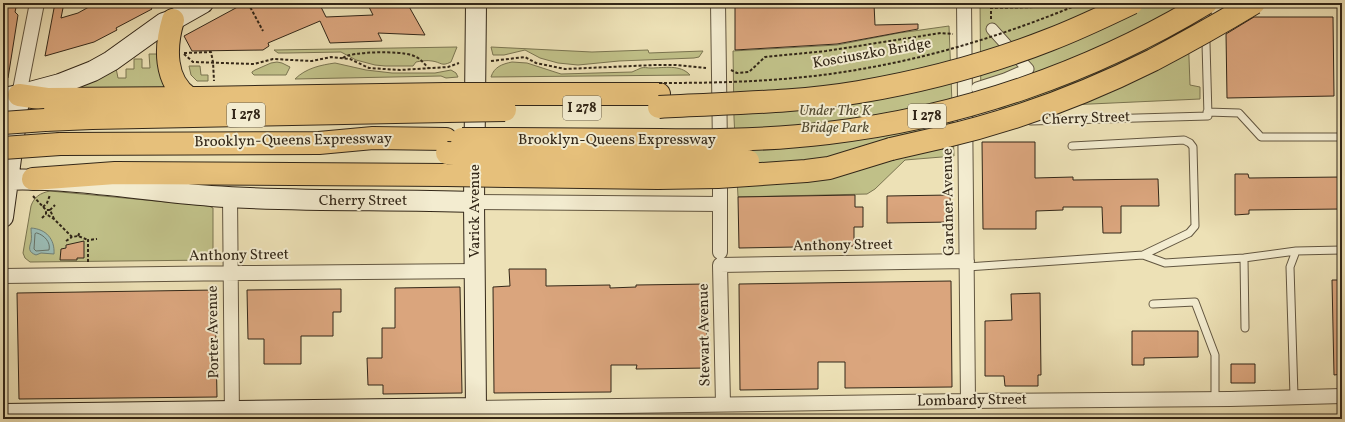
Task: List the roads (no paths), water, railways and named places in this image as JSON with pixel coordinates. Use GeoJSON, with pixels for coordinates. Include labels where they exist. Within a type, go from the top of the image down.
{"type":"FeatureCollection","features":[{"type":"Feature","properties":{"kind":"highway","name":"Brooklyn-Queens Expressway"},"geometry":{"type":"LineString","coordinates":[[3,123],[659,94],[774,100],[858,92],[946,74],[1007,55],[1086,25],[1132,3]]}},
{"type":"Feature","properties":{"kind":"highway","name":"Brooklyn-Queens Expressway"},"geometry":{"type":"LineString","coordinates":[[658,160],[735,140],[828,134],[951,110],[1016,91],[1087,64],[1152,33],[1205,3]]}},
{"type":"Feature","properties":{"kind":"highway","name":"I 278"},"geometry":{"type":"LineString","coordinates":[[506,157],[658,160],[733,176],[829,168],[891,149],[983,127],[1073,96],[1152,60],[1196,37],[1254,3]]}},
{"type":"Feature","properties":{"kind":"highway"},"geometry":{"type":"LineString","coordinates":[[176,11],[170,32],[169,48],[171,76],[180,91],[189,98]]}},
{"type":"Feature","properties":{"kind":"highway"},"geometry":{"type":"LineString","coordinates":[[11,97],[46,99],[189,98],[447,103]]}},
{"type":"Feature","properties":{"kind":"highway","name":"Brooklyn-Queens Expressway"},"geometry":{"type":"LineString","coordinates":[[3,148],[60,144],[319,143],[372,152],[446,146],[506,157]]}},
{"type":"Feature","properties":{"kind":"highway"},"geometry":{"type":"LineString","coordinates":[[33,187],[122,173],[447,175],[506,157]]}},
{"type":"Feature","properties":{"kind":"main road"},"geometry":{"type":"LineString","coordinates":[[3,217],[11,97],[70,81],[93,71],[111,61],[164,23],[176,11],[203,3]]}},
{"type":"Feature","properties":{"kind":"main road","name":"Varick Avenue"},"geometry":{"type":"LineString","coordinates":[[476,3],[474,202],[476,413]]}},
{"type":"Feature","properties":{"kind":"main road","name":"Cherry Street"},"geometry":{"type":"LineString","coordinates":[[6,180],[33,187],[230,197],[299,200],[474,202]]}},
{"type":"Feature","properties":{"kind":"main road","name":"Lombardy Street"},"geometry":{"type":"LineString","coordinates":[[3,414],[232,415],[476,413]]}},
{"type":"Feature","properties":{"kind":"street"},"geometry":{"type":"LineString","coordinates":[[11,97],[37,3]]}},
{"type":"Feature","properties":{"kind":"street","name":"Stewart Avenue"},"geometry":{"type":"LineString","coordinates":[[718,3],[723,404]]}},
{"type":"Feature","properties":{"kind":"street","name":"Gardner Avenue"},"geometry":{"type":"LineString","coordinates":[[964,3],[968,401]]}},
{"type":"Feature","properties":{"kind":"street"},"geometry":{"type":"LineString","coordinates":[[976,88],[1005,79],[1028,69],[992,29]]}},
{"type":"Feature","properties":{"kind":"street","name":"Cherry Street"},"geometry":{"type":"LineString","coordinates":[[966,122],[1019,121]]}},
{"type":"Feature","properties":{"kind":"street","name":"Porter Avenue"},"geometry":{"type":"LineString","coordinates":[[230,197],[232,415]]}},
{"type":"Feature","properties":{"kind":"street","name":"Cherry Street"},"geometry":{"type":"LineString","coordinates":[[474,202],[720,204]]}},
{"type":"Feature","properties":{"kind":"street","name":"Anthony Street"},"geometry":{"type":"LineString","coordinates":[[720,259],[967,264]]}},
{"type":"Feature","properties":{"kind":"street","name":"Anthony Street"},"geometry":{"type":"LineString","coordinates":[[3,276],[475,271]]}},
{"type":"Feature","properties":{"kind":"street","name":"Lombardy Street"},"geometry":{"type":"LineString","coordinates":[[476,413],[723,404],[1215,399],[1342,396]]}},
{"type":"Feature","properties":{"kind":"lane"},"geometry":{"type":"LineString","coordinates":[[1205,3],[1208,114]]}},
{"type":"Feature","properties":{"kind":"lane","name":"Cherry Street"},"geometry":{"type":"LineString","coordinates":[[1019,121],[1240,113],[1261,137],[1342,137]]}},
{"type":"Feature","properties":{"kind":"lane"},"geometry":{"type":"LineString","coordinates":[[967,264],[1143,255],[1189,233],[1195,226],[1193,148],[1190,142],[1184,140],[1072,146]]}},
{"type":"Feature","properties":{"kind":"lane"},"geometry":{"type":"LineString","coordinates":[[1143,255],[1165,263],[1244,258],[1296,251],[1342,250]]}},
{"type":"Feature","properties":{"kind":"lane"},"geometry":{"type":"LineString","coordinates":[[1294,396],[1290,266],[1296,251]]}},
{"type":"Feature","properties":{"kind":"lane"},"geometry":{"type":"LineString","coordinates":[[1244,258],[1245,328]]}},
{"type":"Feature","properties":{"kind":"lane"},"geometry":{"type":"LineString","coordinates":[[1153,304],[1195,302],[1215,355],[1215,399]]}},
{"type":"Feature","properties":{"kind":"water"},"geometry":{"type":"Polygon","coordinates":[[[31,228],[41,230],[51,239],[54,254],[41,253],[36,255],[30,251],[31,228]]]}},
{"type":"Feature","properties":{"kind":"park label","name":"Under The K Bridge Park"},"geometry":{"type":"Point","coordinates":[835,120]}}]}
